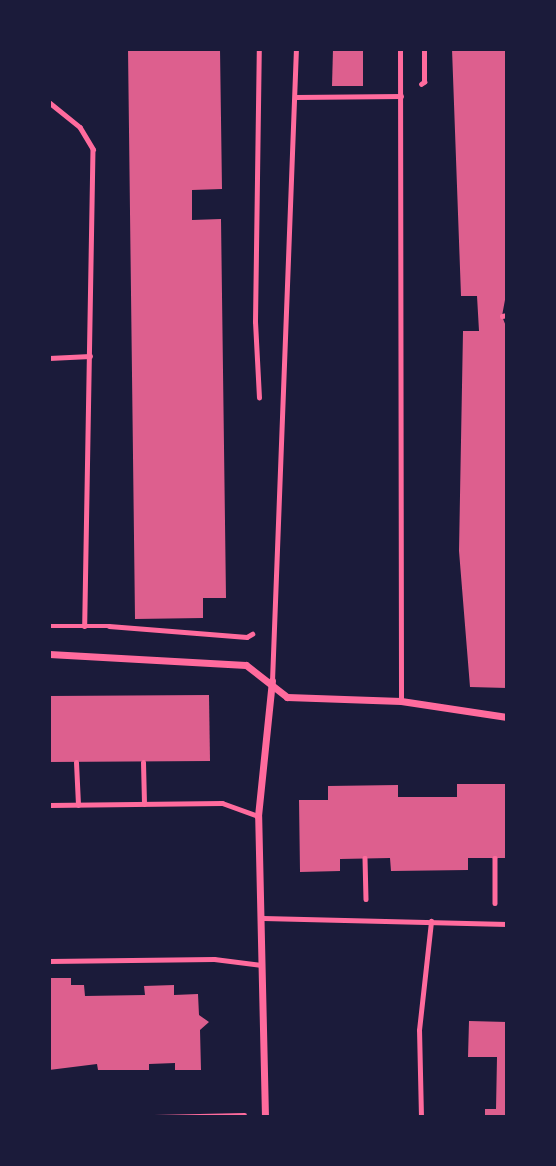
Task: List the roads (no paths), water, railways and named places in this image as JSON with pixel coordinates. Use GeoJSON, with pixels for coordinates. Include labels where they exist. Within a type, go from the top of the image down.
{"type":"FeatureCollection","features":[{"type":"Feature","properties":{"kind":"street"},"geometry":{"type":"LineString","coordinates":[[49,654],[246,665],[272,681],[287,697],[401,701],[507,717]]}},
{"type":"Feature","properties":{"kind":"street"},"geometry":{"type":"LineString","coordinates":[[265,1116],[263,918],[258,816],[272,681]]}},
{"type":"Feature","properties":{"kind":"lane"},"geometry":{"type":"LineString","coordinates":[[272,681],[296,49]]}},
{"type":"Feature","properties":{"kind":"lane"},"geometry":{"type":"LineString","coordinates":[[400,49],[401,701]]}},
{"type":"Feature","properties":{"kind":"lane"},"geometry":{"type":"LineString","coordinates":[[295,97],[401,96]]}},
{"type":"Feature","properties":{"kind":"lane"},"geometry":{"type":"LineString","coordinates":[[76,762],[78,805]]}},
{"type":"Feature","properties":{"kind":"lane"},"geometry":{"type":"LineString","coordinates":[[143,762],[145,804]]}},
{"type":"Feature","properties":{"kind":"lane"},"geometry":{"type":"LineString","coordinates":[[49,805],[222,803],[258,816]]}},
{"type":"Feature","properties":{"kind":"lane"},"geometry":{"type":"LineString","coordinates":[[263,918],[507,924]]}},
{"type":"Feature","properties":{"kind":"lane"},"geometry":{"type":"LineString","coordinates":[[421,1117],[419,1030],[431,921]]}},
{"type":"Feature","properties":{"kind":"lane"},"geometry":{"type":"LineString","coordinates":[[49,961],[214,959],[262,965]]}}]}
